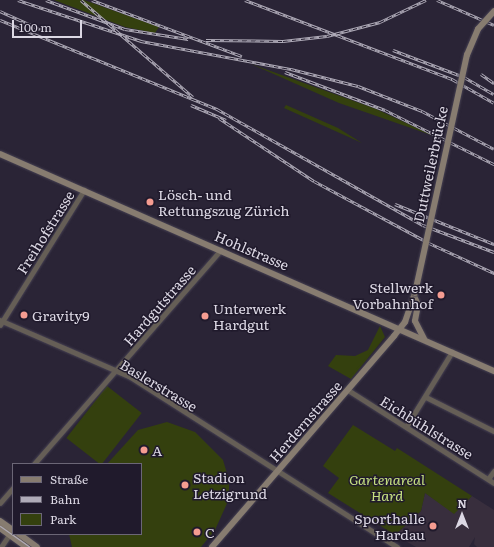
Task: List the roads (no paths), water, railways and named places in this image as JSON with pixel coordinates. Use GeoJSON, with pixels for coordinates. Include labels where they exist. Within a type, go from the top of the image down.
{"type":"FeatureCollection","features":[{"type":"Feature","properties":{"kind":"street","name":"Duttweilerbrücke"},"geometry":{"type":"LineString","coordinates":[[400,328],[414,295],[467,55],[478,29],[494,11]]}},
{"type":"Feature","properties":{"kind":"street","name":"Hohlstrasse"},"geometry":{"type":"LineString","coordinates":[[0,154],[400,328],[494,371]]}},
{"type":"Feature","properties":{"kind":"street","name":"Freihofstrasse"},"geometry":{"type":"LineString","coordinates":[[1,322],[84,190]]}},
{"type":"Feature","properties":{"kind":"street","name":"Hardgutstrasse"},"geometry":{"type":"LineString","coordinates":[[35,463],[221,250]]}},
{"type":"Feature","properties":{"kind":"street"},"geometry":{"type":"LineString","coordinates":[[414,295],[418,304],[415,321],[424,339]]}},
{"type":"Feature","properties":{"kind":"street","name":"Baslerstrasse"},"geometry":{"type":"LineString","coordinates":[[1,322],[116,370],[396,547]]}},
{"type":"Feature","properties":{"kind":"street","name":"Herdernstrasse"},"geometry":{"type":"LineString","coordinates":[[212,547],[400,328]]}},
{"type":"Feature","properties":{"kind":"street"},"geometry":{"type":"LineString","coordinates":[[406,427],[426,397],[452,352]]}},
{"type":"Feature","properties":{"kind":"street","name":"Eichbühlstrasse"},"geometry":{"type":"LineString","coordinates":[[348,390],[494,482]]}},
{"type":"Feature","properties":{"kind":"street"},"geometry":{"type":"LineString","coordinates":[[426,397],[494,431]]}},
{"type":"Feature","properties":{"kind":"street"},"geometry":{"type":"LineString","coordinates":[[488,479],[494,471]]}},
{"type":"Feature","properties":{"kind":"street"},"geometry":{"type":"LineString","coordinates":[[0,502],[12,489]]}},
{"type":"Feature","properties":{"kind":"street"},"geometry":{"type":"LineString","coordinates":[[0,521],[11,532]]}},
{"type":"Feature","properties":{"kind":"street"},"geometry":{"type":"LineString","coordinates":[[0,528],[11,532]]}},
{"type":"Feature","properties":{"kind":"street"},"geometry":{"type":"LineString","coordinates":[[1,547],[11,532]]}},
{"type":"Feature","properties":{"kind":"street"},"geometry":{"type":"LineString","coordinates":[[14,535],[26,547]]}},
{"type":"Feature","properties":{"kind":"street"},"geometry":{"type":"LineString","coordinates":[[20,535],[37,547]]}},
{"type":"Feature","properties":{"kind":"tram line"},"geometry":{"type":"LineString","coordinates":[[0,526],[12,534]]}},
{"type":"Feature","properties":{"kind":"tram line"},"geometry":{"type":"LineString","coordinates":[[13,535],[30,547]]}},
{"type":"Feature","properties":{"kind":"railway"},"geometry":{"type":"LineString","coordinates":[[18,0],[141,41],[291,69],[358,86],[422,111],[494,149]]}},
{"type":"Feature","properties":{"kind":"railway"},"geometry":{"type":"LineString","coordinates":[[46,0],[125,29],[188,39]]}},
{"type":"Feature","properties":{"kind":"railway"},"geometry":{"type":"LineString","coordinates":[[81,0],[193,97]]}},
{"type":"Feature","properties":{"kind":"railway"},"geometry":{"type":"LineString","coordinates":[[92,0],[242,56]]}},
{"type":"Feature","properties":{"kind":"railway"},"geometry":{"type":"LineString","coordinates":[[245,0],[452,79],[494,103]]}},
{"type":"Feature","properties":{"kind":"railway"},"geometry":{"type":"LineString","coordinates":[[206,40],[283,41],[327,36],[380,22],[426,0]]}},
{"type":"Feature","properties":{"kind":"railway"},"geometry":{"type":"LineString","coordinates":[[437,0],[494,25]]}},
{"type":"Feature","properties":{"kind":"railway"},"geometry":{"type":"LineString","coordinates":[[0,11],[42,30]]}},
{"type":"Feature","properties":{"kind":"railway"},"geometry":{"type":"LineString","coordinates":[[0,20],[217,109],[423,225],[494,252]]}},
{"type":"Feature","properties":{"kind":"railway"},"geometry":{"type":"LineString","coordinates":[[393,50],[464,77],[494,94]]}},
{"type":"Feature","properties":{"kind":"railway"},"geometry":{"type":"LineString","coordinates":[[285,72],[385,110],[494,164]]}},
{"type":"Feature","properties":{"kind":"railway"},"geometry":{"type":"LineString","coordinates":[[481,74],[494,83]]}},
{"type":"Feature","properties":{"kind":"railway"},"geometry":{"type":"LineString","coordinates":[[191,105],[226,120]]}},
{"type":"Feature","properties":{"kind":"railway"},"geometry":{"type":"LineString","coordinates":[[219,118],[314,181],[429,243],[494,273]]}},
{"type":"Feature","properties":{"kind":"railway"},"geometry":{"type":"LineString","coordinates":[[395,204],[494,244]]}},
{"type":"Feature","properties":{"kind":"place","name":"Lösch- und Rettungszug Zürich"},"geometry":{"type":"Point","coordinates":[150,202]}},
{"type":"Feature","properties":{"kind":"place","name":"Stellwerk Vorbahnhof"},"geometry":{"type":"Point","coordinates":[441,295]}},
{"type":"Feature","properties":{"kind":"place","name":"Gravity9"},"geometry":{"type":"Point","coordinates":[24,315]}},
{"type":"Feature","properties":{"kind":"place","name":"Unterwerk Hardgut"},"geometry":{"type":"Point","coordinates":[205,316]}},
{"type":"Feature","properties":{"kind":"place","name":"A"},"geometry":{"type":"Point","coordinates":[144,450]}},
{"type":"Feature","properties":{"kind":"place","name":"Stadion Letzigrund"},"geometry":{"type":"Point","coordinates":[185,485]}},
{"type":"Feature","properties":{"kind":"place","name":"Sporthalle Hardau"},"geometry":{"type":"Point","coordinates":[433,526]}},
{"type":"Feature","properties":{"kind":"place","name":"C"},"geometry":{"type":"Point","coordinates":[197,532]}},
{"type":"Feature","properties":{"kind":"park label","name":"Gartenareal Hard"},"geometry":{"type":"Point","coordinates":[387,488]}}]}
